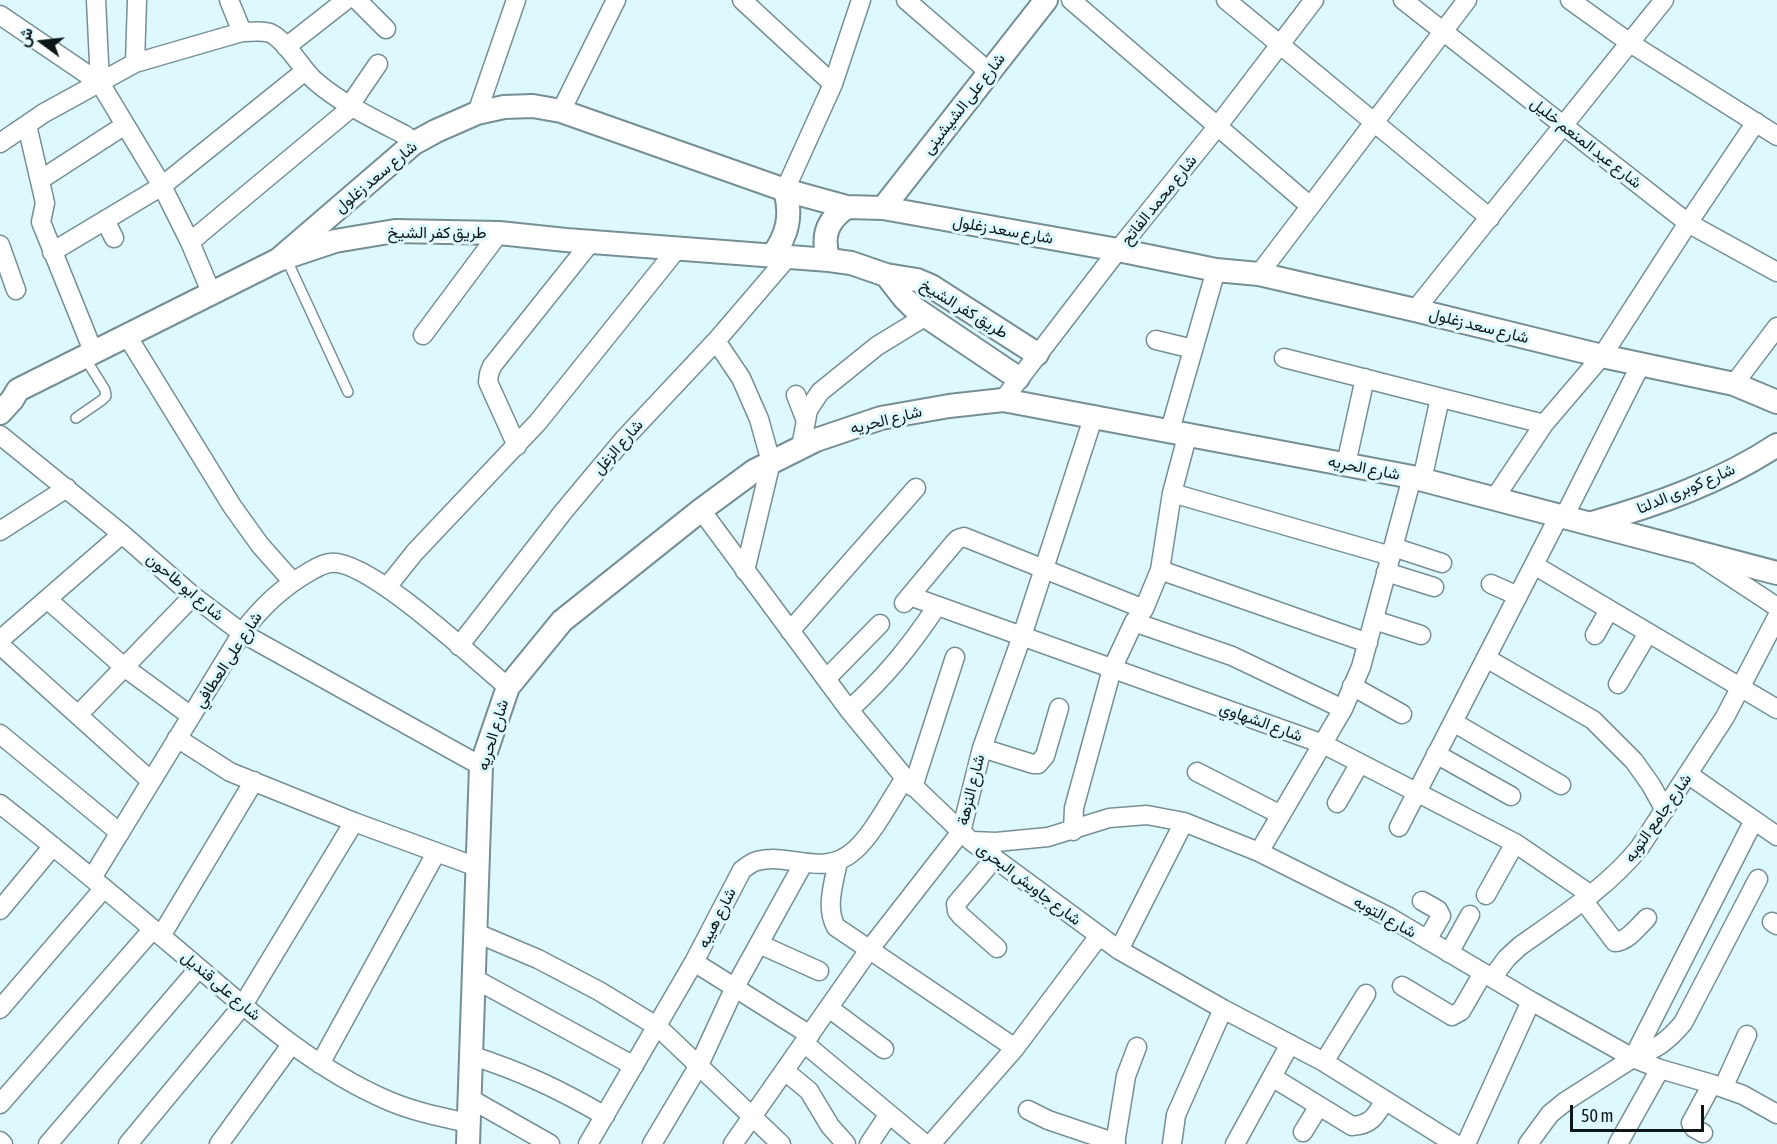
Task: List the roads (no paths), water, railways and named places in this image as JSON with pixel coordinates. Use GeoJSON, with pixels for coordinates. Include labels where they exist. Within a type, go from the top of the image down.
{"type":"FeatureCollection","features":[{"type":"Feature","properties":{"kind":"street"},"geometry":{"type":"LineString","coordinates":[[96,0],[100,83]]}},
{"type":"Feature","properties":{"kind":"street"},"geometry":{"type":"LineString","coordinates":[[135,63],[137,0]]}},
{"type":"Feature","properties":{"kind":"street"},"geometry":{"type":"LineString","coordinates":[[229,0],[242,32]]}},
{"type":"Feature","properties":{"kind":"street"},"geometry":{"type":"LineString","coordinates":[[286,47],[346,0]]}},
{"type":"Feature","properties":{"kind":"street"},"geometry":{"type":"LineString","coordinates":[[357,0],[386,29]]}},
{"type":"Feature","properties":{"kind":"street"},"geometry":{"type":"LineString","coordinates":[[477,113],[516,0]]}},
{"type":"Feature","properties":{"kind":"street"},"geometry":{"type":"LineString","coordinates":[[561,111],[616,0]]}},
{"type":"Feature","properties":{"kind":"street"},"geometry":{"type":"LineString","coordinates":[[742,0],[832,84]]}},
{"type":"Feature","properties":{"kind":"street"},"geometry":{"type":"LineString","coordinates":[[780,256],[781,245],[787,231],[789,204],[785,190],[832,84],[861,0]]}},
{"type":"Feature","properties":{"kind":"street"},"geometry":{"type":"LineString","coordinates":[[906,0],[989,72]]}},
{"type":"Feature","properties":{"kind":"street","name":"شارع على الشيشينى"},"geometry":{"type":"LineString","coordinates":[[883,208],[1046,0]]}},
{"type":"Feature","properties":{"kind":"street"},"geometry":{"type":"LineString","coordinates":[[1071,0],[1310,206]]}},
{"type":"Feature","properties":{"kind":"street"},"geometry":{"type":"LineString","coordinates":[[1226,0],[1490,218]]}},
{"type":"Feature","properties":{"kind":"street","name":"شارع محمد الفاتح"},"geometry":{"type":"LineString","coordinates":[[1003,400],[1118,250],[1217,128],[1314,0]]}},
{"type":"Feature","properties":{"kind":"street","name":"شارع عبد المنعم خليل"},"geometry":{"type":"LineString","coordinates":[[1403,0],[1688,223],[1777,272]]}},
{"type":"Feature","properties":{"kind":"street"},"geometry":{"type":"LineString","coordinates":[[1259,274],[1467,0]]}},
{"type":"Feature","properties":{"kind":"street"},"geometry":{"type":"LineString","coordinates":[[1570,0],[1630,42],[1777,136]]}},
{"type":"Feature","properties":{"kind":"street"},"geometry":{"type":"LineString","coordinates":[[1415,310],[1664,0]]}},
{"type":"Feature","properties":{"kind":"street"},"geometry":{"type":"LineString","coordinates":[[0,15],[100,83],[162,186],[190,242],[211,292]]}},
{"type":"Feature","properties":{"kind":"street"},"geometry":{"type":"LineString","coordinates":[[0,143],[44,113],[135,63],[242,32],[258,31],[271,33],[286,47],[305,71],[321,85],[351,106],[405,135],[414,143]]}},
{"type":"Feature","properties":{"kind":"street"},"geometry":{"type":"LineString","coordinates":[[190,242],[351,106],[378,64]]}},
{"type":"Feature","properties":{"kind":"street"},"geometry":{"type":"LineString","coordinates":[[52,252],[162,186],[305,71]]}},
{"type":"Feature","properties":{"kind":"street","name":"شارع سعد زغلول"},"geometry":{"type":"LineString","coordinates":[[282,259],[414,143],[477,113],[504,107],[533,106],[561,111],[785,190],[848,207],[883,208],[1216,270],[1259,274],[1602,356],[1734,384],[1777,402]]}},
{"type":"Feature","properties":{"kind":"street"},"geometry":{"type":"LineString","coordinates":[[1494,499],[1544,424],[1602,356],[1756,122]]}},
{"type":"Feature","properties":{"kind":"street"},"geometry":{"type":"LineString","coordinates":[[27,125],[45,202],[40,222],[88,354]]}},
{"type":"Feature","properties":{"kind":"street"},"geometry":{"type":"LineString","coordinates":[[40,180],[125,125]]}},
{"type":"Feature","properties":{"kind":"street"},"geometry":{"type":"LineString","coordinates":[[829,260],[825,248],[825,236],[829,224],[837,214],[848,207]]}},
{"type":"Feature","properties":{"kind":"street"},"geometry":{"type":"LineString","coordinates":[[105,220],[114,238]]}},
{"type":"Feature","properties":{"kind":"street","name":"طريق كفر الشيخ"},"geometry":{"type":"LineString","coordinates":[[0,412],[12,400],[9,388],[88,354],[282,259],[335,241],[395,231],[499,233],[829,260],[859,266],[886,275],[917,280],[931,286],[1037,354]]}},
{"type":"Feature","properties":{"kind":"street"},"geometry":{"type":"LineString","coordinates":[[423,335],[499,233]]}},
{"type":"Feature","properties":{"kind":"street"},"geometry":{"type":"LineString","coordinates":[[517,446],[488,382],[489,374],[492,366],[591,242]]}},
{"type":"Feature","properties":{"kind":"street"},"geometry":{"type":"LineString","coordinates":[[0,245],[16,290]]}},
{"type":"Feature","properties":{"kind":"street"},"geometry":{"type":"LineString","coordinates":[[387,587],[414,552],[517,446],[677,249]]}},
{"type":"Feature","properties":{"kind":"street","name":"شارع الزغل"},"geometry":{"type":"LineString","coordinates":[[459,646],[562,512],[624,440],[716,341],[780,256]]}},
{"type":"Feature","properties":{"kind":"street"},"geometry":{"type":"LineString","coordinates":[[1073,831],[1074,808],[1112,669],[1160,570],[1193,349],[1216,270]]}},
{"type":"Feature","properties":{"kind":"street","name":"طريق كفر الشيخ"},"geometry":{"type":"LineString","coordinates":[[886,275],[904,298],[926,316],[1018,378]]}},
{"type":"Feature","properties":{"kind":"street"},"geometry":{"type":"LineString","coordinates":[[801,447],[806,421],[813,401],[820,392],[877,346],[926,316]]}},
{"type":"Feature","properties":{"kind":"street"},"geometry":{"type":"LineString","coordinates":[[1734,384],[1777,327]]}},
{"type":"Feature","properties":{"kind":"street"},"geometry":{"type":"LineString","coordinates":[[126,334],[232,506],[260,545],[292,581]]}},
{"type":"Feature","properties":{"kind":"street"},"geometry":{"type":"LineString","coordinates":[[1156,340],[1193,349]]}},
{"type":"Feature","properties":{"kind":"street"},"geometry":{"type":"LineString","coordinates":[[716,341],[741,378],[759,419],[771,462],[745,571]]}},
{"type":"Feature","properties":{"kind":"street"},"geometry":{"type":"LineString","coordinates":[[1284,358],[1544,424]]}},
{"type":"Feature","properties":{"kind":"street"},"geometry":{"type":"LineString","coordinates":[[1399,827],[1641,364]]}},
{"type":"Feature","properties":{"kind":"street"},"geometry":{"type":"LineString","coordinates":[[1346,464],[1365,378]]}},
{"type":"Feature","properties":{"kind":"street"},"geometry":{"type":"LineString","coordinates":[[796,395],[806,421]]}},
{"type":"Feature","properties":{"kind":"street"},"geometry":{"type":"LineString","coordinates":[[1259,852],[1343,709],[1352,687],[1368,643],[1390,558],[1417,478],[1440,398]]}},
{"type":"Feature","properties":{"kind":"street","name":"شارع الحريه"},"geometry":{"type":"LineString","coordinates":[[468,1133],[481,766],[508,687],[562,621],[700,510],[754,471],[816,440],[881,418],[949,406],[1003,400],[1094,415],[1417,478],[1777,573]]}},
{"type":"Feature","properties":{"kind":"street","name":"شارع النزهة"},"geometry":{"type":"LineString","coordinates":[[733,1144],[869,950],[966,836],[982,748],[1022,636],[1094,415]]}},
{"type":"Feature","properties":{"kind":"street","name":"شارع ابو طاحون"},"geometry":{"type":"LineString","coordinates":[[0,435],[67,488],[193,596],[242,633],[481,766]]}},
{"type":"Feature","properties":{"kind":"street","name":"شارع كوبرى الدلتا"},"geometry":{"type":"LineString","coordinates":[[1590,524],[1684,493],[1729,472],[1777,444]]}},
{"type":"Feature","properties":{"kind":"street"},"geometry":{"type":"LineString","coordinates":[[0,531],[67,488]]}},
{"type":"Feature","properties":{"kind":"street"},"geometry":{"type":"LineString","coordinates":[[790,631],[916,488]]}},
{"type":"Feature","properties":{"kind":"street"},"geometry":{"type":"LineString","coordinates":[[1172,493],[1390,558],[1442,563]]}},
{"type":"Feature","properties":{"kind":"street","name":"شارع جاويش البحرى"},"geometry":{"type":"LineString","coordinates":[[700,510],[849,710],[909,783],[966,836],[1119,950],[1223,1010],[1324,1062],[1450,1143]]}},
{"type":"Feature","properties":{"kind":"street"},"geometry":{"type":"LineString","coordinates":[[0,640],[122,534]]}},
{"type":"Feature","properties":{"kind":"street","name":"شارع الشهاوي"},"geometry":{"type":"LineString","coordinates":[[1044,569],[964,537],[958,539],[907,599],[937,606],[1323,744],[1515,843],[1587,898],[1615,942],[1620,942],[1647,918]]}},
{"type":"Feature","properties":{"kind":"street"},"geometry":{"type":"LineString","coordinates":[[1690,550],[1777,607]]}},
{"type":"Feature","properties":{"kind":"street"},"geometry":{"type":"LineString","coordinates":[[1390,558],[1434,587]]}},
{"type":"Feature","properties":{"kind":"street","name":"شارع على العطافي"},"geometry":{"type":"LineString","coordinates":[[0,1009],[98,883],[120,832],[242,633],[273,595],[292,581],[320,565],[330,562],[340,563],[387,587],[508,687]]}},
{"type":"Feature","properties":{"kind":"street"},"geometry":{"type":"LineString","coordinates":[[1534,565],[1777,710]]}},
{"type":"Feature","properties":{"kind":"street"},"geometry":{"type":"LineString","coordinates":[[1044,569],[1343,709]]}},
{"type":"Feature","properties":{"kind":"street"},"geometry":{"type":"LineString","coordinates":[[1160,570],[1368,643]]}},
{"type":"Feature","properties":{"kind":"street"},"geometry":{"type":"LineString","coordinates":[[1491,584],[1518,596]]}},
{"type":"Feature","properties":{"kind":"street"},"geometry":{"type":"LineString","coordinates":[[78,715],[193,596]]}},
{"type":"Feature","properties":{"kind":"street"},"geometry":{"type":"LineString","coordinates":[[47,599],[124,667],[191,716]]}},
{"type":"Feature","properties":{"kind":"street"},"geometry":{"type":"LineString","coordinates":[[849,710],[882,679],[912,644],[937,606]]}},
{"type":"Feature","properties":{"kind":"street"},"geometry":{"type":"LineString","coordinates":[[1595,635],[1609,610]]}},
{"type":"Feature","properties":{"kind":"street","name":"شارع جامع التوبه"},"geometry":{"type":"LineString","coordinates":[[1402,986],[1452,1016],[1461,1011],[1488,976],[1520,946],[1587,898],[1626,865],[1689,775],[1741,688],[1777,617]]}},
{"type":"Feature","properties":{"kind":"street"},"geometry":{"type":"LineString","coordinates":[[1374,620],[1421,635]]}},
{"type":"Feature","properties":{"kind":"street"},"geometry":{"type":"LineString","coordinates":[[826,679],[880,624]]}},
{"type":"Feature","properties":{"kind":"street"},"geometry":{"type":"LineString","coordinates":[[1618,684],[1648,633]]}},
{"type":"Feature","properties":{"kind":"street"},"geometry":{"type":"LineString","coordinates":[[0,645],[152,781]]}},
{"type":"Feature","properties":{"kind":"street"},"geometry":{"type":"LineString","coordinates":[[955,657],[909,783],[854,851],[838,861],[830,906],[831,917],[836,927],[1015,1048]]}},
{"type":"Feature","properties":{"kind":"street"},"geometry":{"type":"LineString","coordinates":[[1486,658],[1593,720],[1634,761],[1665,810]]}},
{"type":"Feature","properties":{"kind":"street"},"geometry":{"type":"LineString","coordinates":[[1352,687],[1402,714]]}},
{"type":"Feature","properties":{"kind":"street"},"geometry":{"type":"LineString","coordinates":[[982,748],[1038,764],[1045,756],[1059,708]]}},
{"type":"Feature","properties":{"kind":"street"},"geometry":{"type":"LineString","coordinates":[[1453,722],[1561,785]]}},
{"type":"Feature","properties":{"kind":"street"},"geometry":{"type":"LineString","coordinates":[[0,734],[120,832]]}},
{"type":"Feature","properties":{"kind":"street"},"geometry":{"type":"LineString","coordinates":[[177,738],[230,772],[354,822],[477,867]]}},
{"type":"Feature","properties":{"kind":"street"},"geometry":{"type":"LineString","coordinates":[[1436,754],[1511,796]]}},
{"type":"Feature","properties":{"kind":"street"},"geometry":{"type":"LineString","coordinates":[[1337,803],[1360,763]]}},
{"type":"Feature","properties":{"kind":"street"},"geometry":{"type":"LineString","coordinates":[[1197,772],[1281,815]]}},
{"type":"Feature","properties":{"kind":"street"},"geometry":{"type":"LineString","coordinates":[[1689,775],[1777,836]]}},
{"type":"Feature","properties":{"kind":"street"},"geometry":{"type":"LineString","coordinates":[[0,1104],[157,933],[254,782]]}},
{"type":"Feature","properties":{"kind":"street","name":"شارع على قنديل"},"geometry":{"type":"LineString","coordinates":[[1,806],[98,883],[291,1046],[355,1085],[391,1102],[429,1114],[468,1133]]}},
{"type":"Feature","properties":{"kind":"street","name":"شارع التوبه"},"geometry":{"type":"LineString","coordinates":[[966,836],[1022,841],[1073,831],[1108,818],[1146,815],[1184,822],[1259,852],[1389,917],[1633,1058],[1660,1069],[1743,1095],[1777,1114]]}},
{"type":"Feature","properties":{"kind":"street"},"geometry":{"type":"LineString","coordinates":[[1633,1058],[1754,820]]}},
{"type":"Feature","properties":{"kind":"street"},"geometry":{"type":"LineString","coordinates":[[128,1144],[243,1005],[354,822]]}},
{"type":"Feature","properties":{"kind":"street"},"geometry":{"type":"LineString","coordinates":[[1119,950],[1184,822]]}},
{"type":"Feature","properties":{"kind":"street"},"geometry":{"type":"LineString","coordinates":[[1486,895],[1515,843]]}},
{"type":"Feature","properties":{"kind":"street"},"geometry":{"type":"LineString","coordinates":[[0,909],[53,846]]}},
{"type":"Feature","properties":{"kind":"street"},"geometry":{"type":"LineString","coordinates":[[320,1064],[436,853]]}},
{"type":"Feature","properties":{"kind":"street"},"geometry":{"type":"LineString","coordinates":[[994,858],[956,904],[961,916],[997,948]]}},
{"type":"Feature","properties":{"kind":"street","name":"شارع هيبه"},"geometry":{"type":"LineString","coordinates":[[588,1144],[658,1027],[742,870],[756,861],[773,859],[821,865],[838,861]]}},
{"type":"Feature","properties":{"kind":"street"},"geometry":{"type":"LineString","coordinates":[[652,1144],[699,1065],[735,987],[803,864]]}},
{"type":"Feature","properties":{"kind":"street"},"geometry":{"type":"LineString","coordinates":[[1528,1144],[1544,1122],[1566,1101],[1633,1058],[1652,1051],[1669,1039],[1683,1023],[1758,879]]}},
{"type":"Feature","properties":{"kind":"street"},"geometry":{"type":"LineString","coordinates":[[1422,901],[1438,910],[1441,916],[1427,940]]}},
{"type":"Feature","properties":{"kind":"street"},"geometry":{"type":"LineString","coordinates":[[1449,953],[1470,915]]}},
{"type":"Feature","properties":{"kind":"street"},"geometry":{"type":"LineString","coordinates":[[474,932],[538,959],[599,991],[658,1027],[781,1144]]}},
{"type":"Feature","properties":{"kind":"street"},"geometry":{"type":"LineString","coordinates":[[931,1144],[1015,1048],[1099,936]]}},
{"type":"Feature","properties":{"kind":"street"},"geometry":{"type":"LineString","coordinates":[[759,944],[819,971]]}},
{"type":"Feature","properties":{"kind":"street"},"geometry":{"type":"LineString","coordinates":[[694,962],[735,987],[807,1039],[889,1114],[926,1144]]}},
{"type":"Feature","properties":{"kind":"street"},"geometry":{"type":"LineString","coordinates":[[48,1144],[199,968]]}},
{"type":"Feature","properties":{"kind":"street"},"geometry":{"type":"LineString","coordinates":[[473,978],[634,1066]]}},
{"type":"Feature","properties":{"kind":"street"},"geometry":{"type":"LineString","coordinates":[[1324,1062],[1366,994]]}},
{"type":"Feature","properties":{"kind":"street"},"geometry":{"type":"LineString","coordinates":[[1466,1144],[1531,1001]]}},
{"type":"Feature","properties":{"kind":"street"},"geometry":{"type":"LineString","coordinates":[[829,1008],[884,1049]]}},
{"type":"Feature","properties":{"kind":"street"},"geometry":{"type":"LineString","coordinates":[[1172,1144],[1176,1115],[1223,1010]]}},
{"type":"Feature","properties":{"kind":"street"},"geometry":{"type":"LineString","coordinates":[[1703,1133],[1691,1124],[1747,1035]]}},
{"type":"Feature","properties":{"kind":"street"},"geometry":{"type":"LineString","coordinates":[[1235,1144],[1290,1044]]}},
{"type":"Feature","properties":{"kind":"street"},"geometry":{"type":"LineString","coordinates":[[219,1144],[291,1046]]}},
{"type":"Feature","properties":{"kind":"street"},"geometry":{"type":"LineString","coordinates":[[1028,1110],[1048,1120],[1115,1143],[1126,1076],[1137,1047]]}},
{"type":"Feature","properties":{"kind":"street"},"geometry":{"type":"LineString","coordinates":[[470,1055],[517,1070],[562,1091],[605,1116]]}},
{"type":"Feature","properties":{"kind":"street"},"geometry":{"type":"LineString","coordinates":[[1618,1144],[1660,1069]]}},
{"type":"Feature","properties":{"kind":"street"},"geometry":{"type":"LineString","coordinates":[[785,1071],[806,1087],[830,1126],[846,1144]]}},
{"type":"Feature","properties":{"kind":"street"},"geometry":{"type":"LineString","coordinates":[[1272,1077],[1352,1126],[1365,1126],[1375,1118],[1385,1100]]}},
{"type":"Feature","properties":{"kind":"street"},"geometry":{"type":"LineString","coordinates":[[469,1098],[550,1144]]}},
{"type":"Feature","properties":{"kind":"street"},"geometry":{"type":"LineString","coordinates":[[1303,1132],[1319,1106]]}},
{"type":"Feature","properties":{"kind":"street"},"geometry":{"type":"LineString","coordinates":[[869,1144],[889,1114]]}},
{"type":"Feature","properties":{"kind":"lane"},"geometry":{"type":"LineString","coordinates":[[282,259],[348,392]]}},
{"type":"Feature","properties":{"kind":"lane"},"geometry":{"type":"LineString","coordinates":[[76,418],[106,396],[88,354]]}}]}
